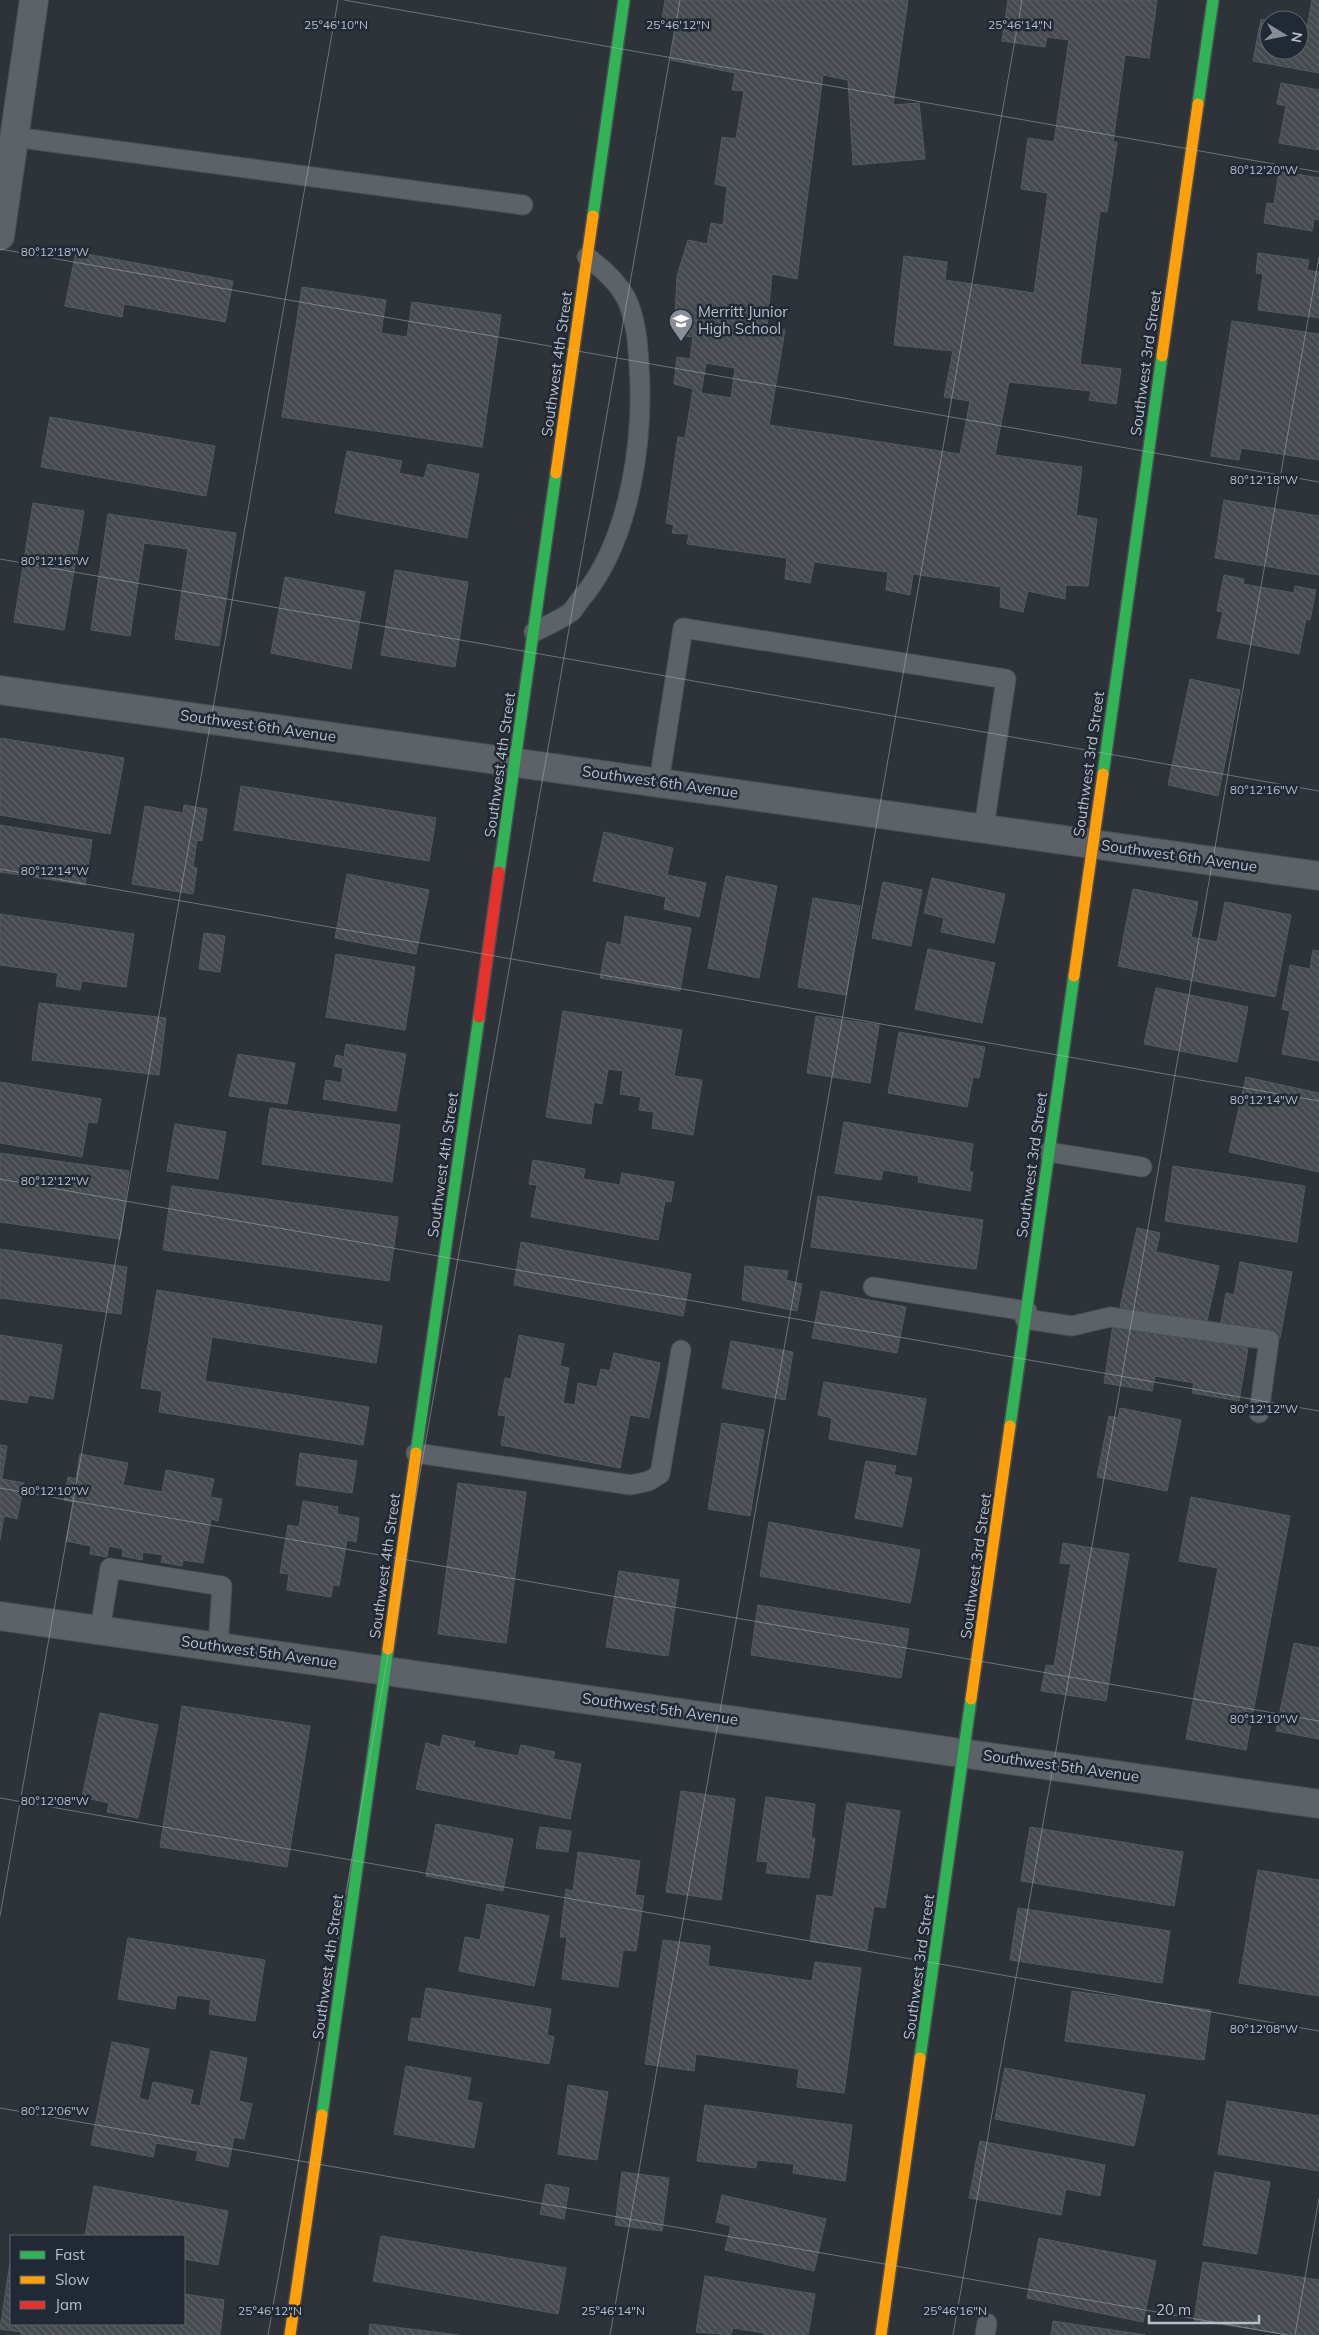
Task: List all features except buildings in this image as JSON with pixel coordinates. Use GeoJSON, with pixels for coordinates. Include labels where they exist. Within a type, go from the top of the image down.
{"type":"FeatureCollection","features":[{"type":"Feature","properties":{"kind":"street"},"geometry":{"type":"LineString","coordinates":[[1,229],[34,0]]}},
{"type":"Feature","properties":{"kind":"street","name":"Southwest 4th Street"},"geometry":{"type":"LineString","coordinates":[[290,2335],[624,0]]}},
{"type":"Feature","properties":{"kind":"street","name":"Southwest 3rd Street"},"geometry":{"type":"LineString","coordinates":[[881,2335],[1213,0]]}},
{"type":"Feature","properties":{"kind":"street","name":"Southwest 6th Avenue"},"geometry":{"type":"LineString","coordinates":[[0,690],[984,827],[1319,876]]}},
{"type":"Feature","properties":{"kind":"street","name":"Southwest 5th Avenue"},"geometry":{"type":"LineString","coordinates":[[0,1616],[965,1752],[1319,1804]]}},
{"type":"Feature","properties":{"kind":"lane"},"geometry":{"type":"LineString","coordinates":[[14,137],[523,205]]}},
{"type":"Feature","properties":{"kind":"lane"},"geometry":{"type":"LineString","coordinates":[[534,632],[571,611],[598,577],[617,534],[630,489],[640,428],[641,389],[637,336],[626,298],[607,273],[587,257]]}},
{"type":"Feature","properties":{"kind":"lane"},"geometry":{"type":"LineString","coordinates":[[659,782],[682,628],[1006,679],[984,827]]}},
{"type":"Feature","properties":{"kind":"lane"},"geometry":{"type":"LineString","coordinates":[[1048,1152],[1142,1166]]}},
{"type":"Feature","properties":{"kind":"lane"},"geometry":{"type":"LineString","coordinates":[[873,1287],[1026,1315],[1072,1326],[1110,1317],[1269,1340],[1259,1413]]}},
{"type":"Feature","properties":{"kind":"lane"},"geometry":{"type":"LineString","coordinates":[[416,1453],[631,1485],[649,1480],[660,1474],[682,1350]]}},
{"type":"Feature","properties":{"kind":"lane"},"geometry":{"type":"LineString","coordinates":[[100,1630],[110,1568],[222,1586],[218,1647]]}},
{"type":"Feature","properties":{"kind":"traffic: fast"},"geometry":{"type":"LineString","coordinates":[[593,216],[624,0]]}},
{"type":"Feature","properties":{"kind":"traffic: fast"},"geometry":{"type":"LineString","coordinates":[[1198,104],[1213,0]]}},
{"type":"Feature","properties":{"kind":"traffic: fast"},"geometry":{"type":"LineString","coordinates":[[1103,774],[1162,356]]}},
{"type":"Feature","properties":{"kind":"traffic: fast"},"geometry":{"type":"LineString","coordinates":[[499,872],[556,473]]}},
{"type":"Feature","properties":{"kind":"traffic: fast"},"geometry":{"type":"LineString","coordinates":[[1010,1426],[1074,976]]}},
{"type":"Feature","properties":{"kind":"traffic: fast"},"geometry":{"type":"LineString","coordinates":[[416,1453],[479,1017]]}},
{"type":"Feature","properties":{"kind":"traffic: fast"},"geometry":{"type":"LineString","coordinates":[[322,2115],[388,1649]]}},
{"type":"Feature","properties":{"kind":"traffic: fast"},"geometry":{"type":"LineString","coordinates":[[920,2058],[971,1699]]}},
{"type":"Feature","properties":{"kind":"traffic: slow"},"geometry":{"type":"LineString","coordinates":[[1162,356],[1198,104]]}},
{"type":"Feature","properties":{"kind":"traffic: slow"},"geometry":{"type":"LineString","coordinates":[[556,473],[593,216]]}},
{"type":"Feature","properties":{"kind":"traffic: slow"},"geometry":{"type":"LineString","coordinates":[[1074,976],[1103,774]]}},
{"type":"Feature","properties":{"kind":"traffic: slow"},"geometry":{"type":"LineString","coordinates":[[971,1699],[1010,1426]]}},
{"type":"Feature","properties":{"kind":"traffic: slow"},"geometry":{"type":"LineString","coordinates":[[388,1649],[416,1453]]}},
{"type":"Feature","properties":{"kind":"traffic: slow"},"geometry":{"type":"LineString","coordinates":[[881,2335],[920,2058]]}},
{"type":"Feature","properties":{"kind":"traffic: slow"},"geometry":{"type":"LineString","coordinates":[[290,2335],[322,2115]]}},
{"type":"Feature","properties":{"kind":"traffic: jam"},"geometry":{"type":"LineString","coordinates":[[479,1017],[499,872]]}},
{"type":"Feature","properties":{"kind":"place","name":"Merritt Junior High School"},"geometry":{"type":"Point","coordinates":[681,342]}}]}
